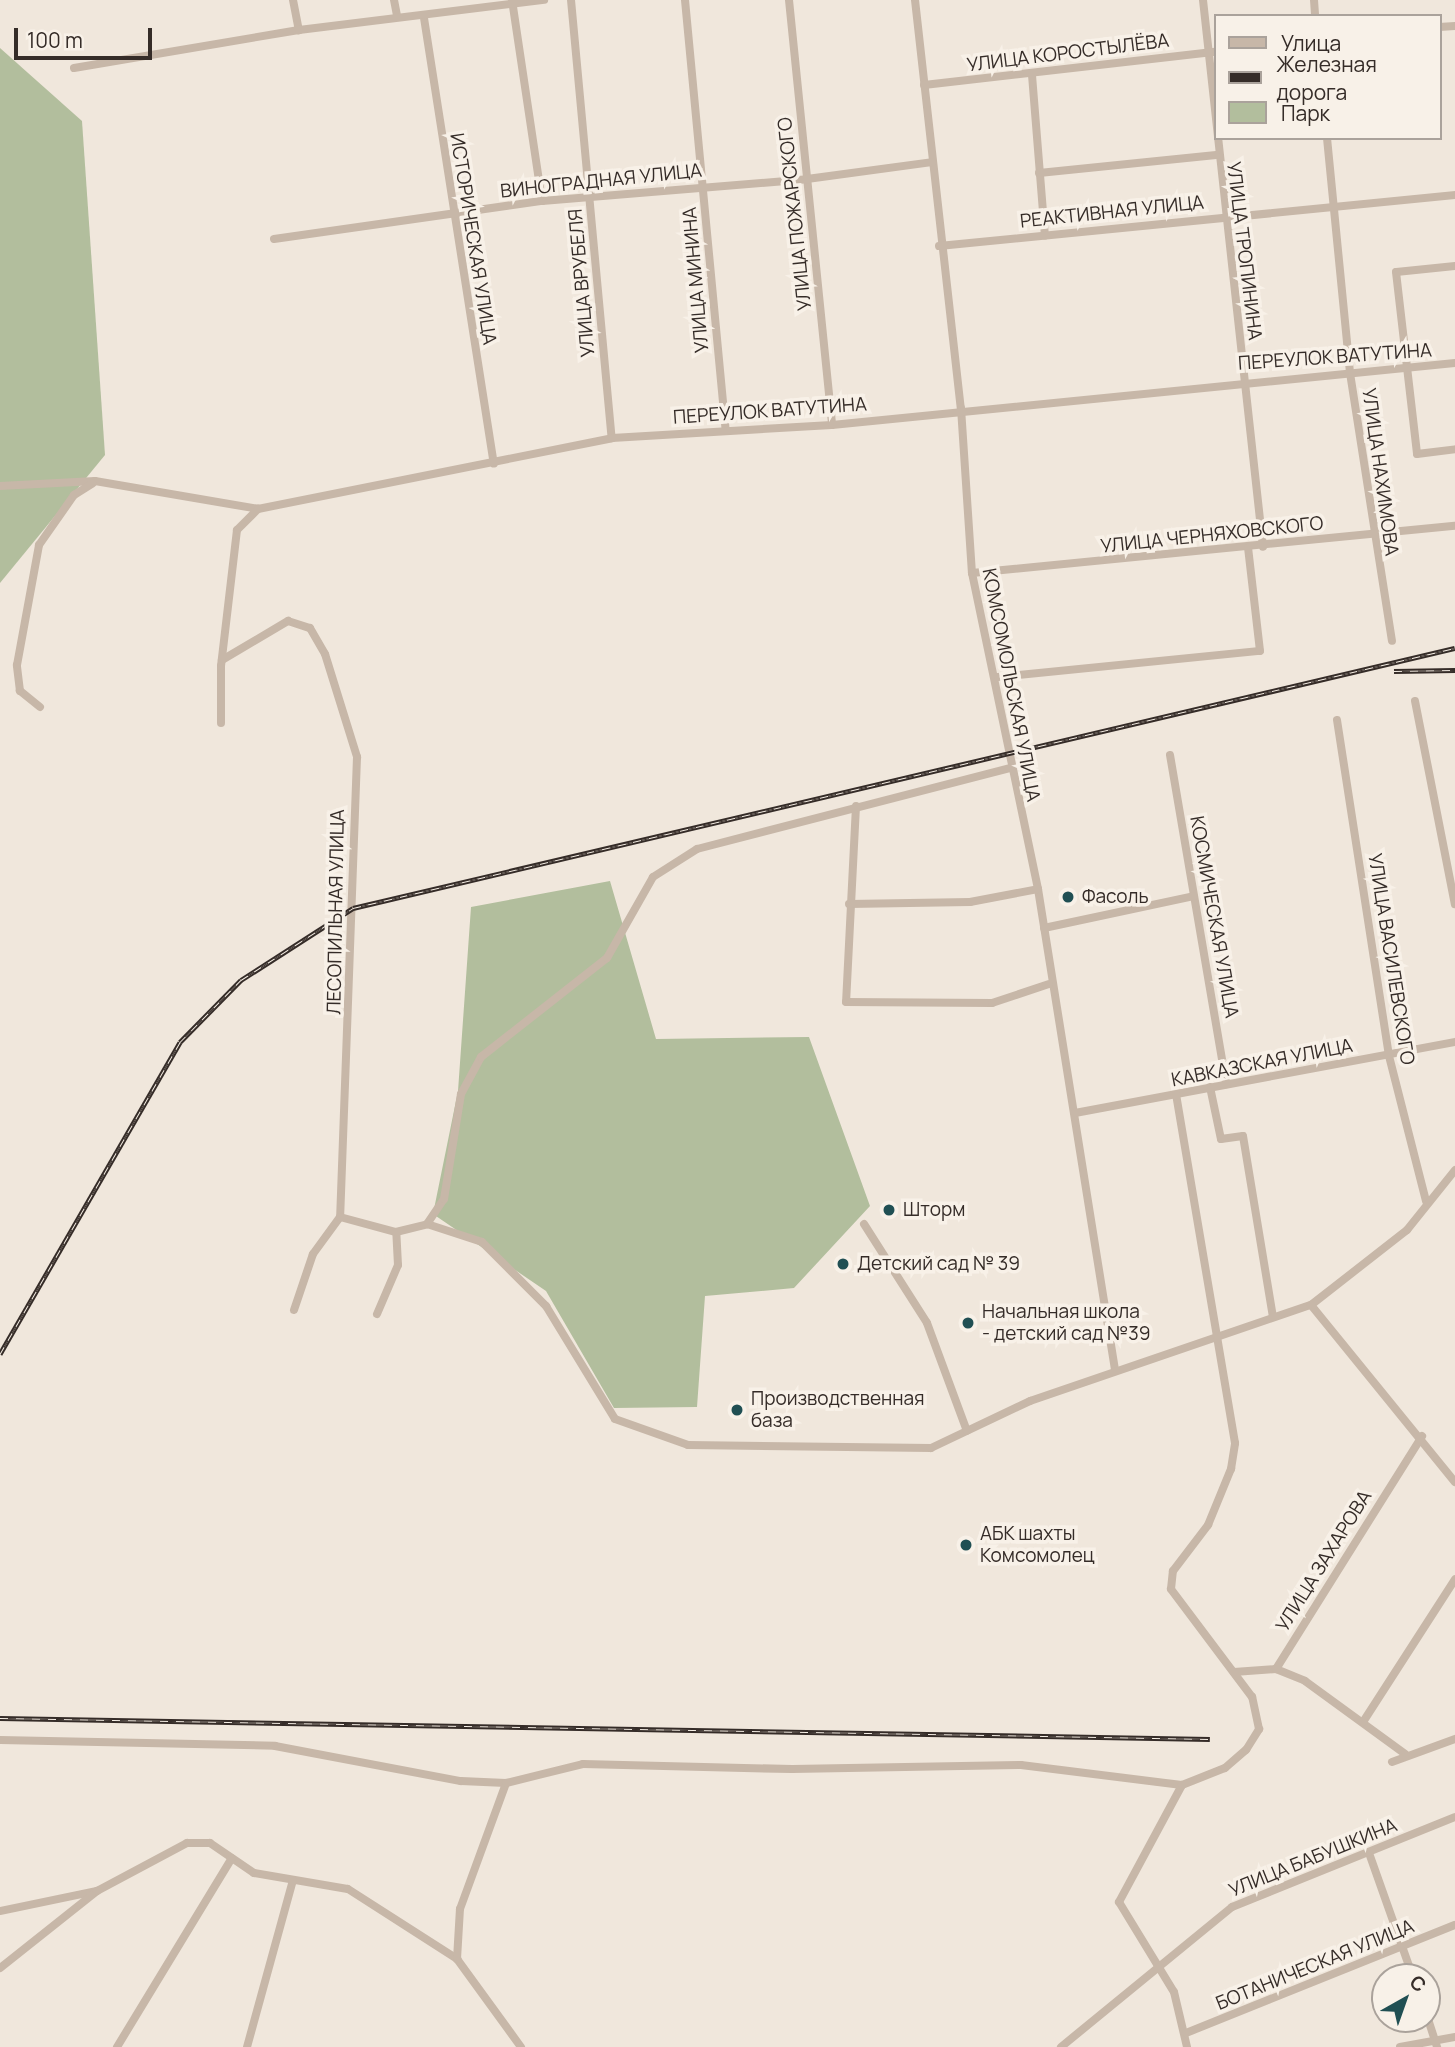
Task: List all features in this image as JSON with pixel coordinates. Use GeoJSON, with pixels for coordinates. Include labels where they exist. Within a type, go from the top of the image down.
{"type":"FeatureCollection","features":[{"type":"Feature","properties":{"kind":"street"},"geometry":{"type":"LineString","coordinates":[[293,0],[299,30]]}},
{"type":"Feature","properties":{"kind":"street"},"geometry":{"type":"LineString","coordinates":[[394,0],[397,16]]}},
{"type":"Feature","properties":{"kind":"street"},"geometry":{"type":"LineString","coordinates":[[74,68],[299,30],[397,16],[424,18],[544,0]]}},
{"type":"Feature","properties":{"kind":"street","name":"УЛИЦА ВРУБЕЛЯ"},"geometry":{"type":"LineString","coordinates":[[571,0],[612,438]]}},
{"type":"Feature","properties":{"kind":"street","name":"УЛИЦА МИНИНА"},"geometry":{"type":"LineString","coordinates":[[685,0],[726,431]]}},
{"type":"Feature","properties":{"kind":"street","name":"УЛИЦА ПОЖАРСКОГО"},"geometry":{"type":"LineString","coordinates":[[789,0],[832,425]]}},
{"type":"Feature","properties":{"kind":"street","name":"КОМСОМОЛЬСКАЯ УЛИЦА"},"geometry":{"type":"LineString","coordinates":[[915,0],[939,246],[961,408],[972,573],[998,677],[1010,768],[1038,889],[1049,984],[1075,1113],[1115,1371]]}},
{"type":"Feature","properties":{"kind":"street","name":"УЛИЦА ТРОПИНИНА"},"geometry":{"type":"LineString","coordinates":[[1203,0],[1204,53],[1214,138]]}},
{"type":"Feature","properties":{"kind":"street"},"geometry":{"type":"LineString","coordinates":[[513,3],[542,201]]}},
{"type":"Feature","properties":{"kind":"street","name":"ИСТОРИЧЕСКАЯ УЛИЦА"},"geometry":{"type":"LineString","coordinates":[[424,18],[451,213],[494,464]]}},
{"type":"Feature","properties":{"kind":"street","name":"УЛИЦА КОРОСТЫЛЁВА"},"geometry":{"type":"LineString","coordinates":[[924,85],[1032,75],[1214,52]]}},
{"type":"Feature","properties":{"kind":"street"},"geometry":{"type":"LineString","coordinates":[[1032,75],[1045,235]]}},
{"type":"Feature","properties":{"kind":"street","name":"УЛИЦА ТРОПИНИНА"},"geometry":{"type":"LineString","coordinates":[[1214,140],[1263,547]]}},
{"type":"Feature","properties":{"kind":"street","name":"УЛИЦА НАХИМОВА"},"geometry":{"type":"LineString","coordinates":[[1327,140],[1350,373],[1372,534],[1392,641]]}},
{"type":"Feature","properties":{"kind":"street"},"geometry":{"type":"LineString","coordinates":[[1039,173],[1216,155]]}},
{"type":"Feature","properties":{"kind":"street","name":"ВИНОГРАДНАЯ УЛИЦА"},"geometry":{"type":"LineString","coordinates":[[274,239],[542,201],[704,186],[807,180],[932,162]]}},
{"type":"Feature","properties":{"kind":"street","name":"РЕАКТИВНАЯ УЛИЦА"},"geometry":{"type":"LineString","coordinates":[[939,246],[1455,195]]}},
{"type":"Feature","properties":{"kind":"street"},"geometry":{"type":"LineString","coordinates":[[1455,267],[1396,272],[1417,454],[1455,449]]}},
{"type":"Feature","properties":{"kind":"street","name":"ПЕРЕУЛОК ВАТУТИНА"},"geometry":{"type":"LineString","coordinates":[[0,486],[95,481],[258,509],[494,464],[612,438],[832,425],[961,408],[1244,379],[1455,363]]}},
{"type":"Feature","properties":{"kind":"street"},"geometry":{"type":"LineString","coordinates":[[40,707],[20,691],[17,665],[39,545],[74,495],[95,481]]}},
{"type":"Feature","properties":{"kind":"street"},"geometry":{"type":"LineString","coordinates":[[221,723],[222,660],[237,530],[258,509]]}},
{"type":"Feature","properties":{"kind":"street","name":"УЛИЦА ЧЕРНЯХОВСКОГО"},"geometry":{"type":"LineString","coordinates":[[972,573],[1263,547],[1455,526]]}},
{"type":"Feature","properties":{"kind":"street"},"geometry":{"type":"LineString","coordinates":[[998,677],[1260,652],[1248,548]]}},
{"type":"Feature","properties":{"kind":"street","name":"ЛЕСОПИЛЬНАЯ УЛИЦА"},"geometry":{"type":"LineString","coordinates":[[222,660],[288,621],[310,628],[325,654],[357,757],[340,1217]]}},
{"type":"Feature","properties":{"kind":"street"},"geometry":{"type":"LineString","coordinates":[[1415,701],[1455,904]]}},
{"type":"Feature","properties":{"kind":"street","name":"УЛИЦА ВАСИЛЕВСКОГО"},"geometry":{"type":"LineString","coordinates":[[1337,720],[1389,1056],[1426,1201]]}},
{"type":"Feature","properties":{"kind":"street","name":"КОСМИЧЕСКАЯ УЛИЦА"},"geometry":{"type":"LineString","coordinates":[[1170,755],[1226,1084]]}},
{"type":"Feature","properties":{"kind":"street"},"geometry":{"type":"LineString","coordinates":[[427,1224],[444,1199],[461,1094],[481,1057],[607,958],[653,877],[697,849],[1010,768]]}},
{"type":"Feature","properties":{"kind":"street"},"geometry":{"type":"LineString","coordinates":[[856,806],[846,1002],[992,1003],[1049,984]]}},
{"type":"Feature","properties":{"kind":"street"},"geometry":{"type":"LineString","coordinates":[[849,904],[970,902],[1038,889]]}},
{"type":"Feature","properties":{"kind":"street"},"geometry":{"type":"LineString","coordinates":[[1044,928],[1194,896]]}},
{"type":"Feature","properties":{"kind":"street","name":"КАВКАЗСКАЯ УЛИЦА"},"geometry":{"type":"LineString","coordinates":[[1075,1113],[1455,1042]]}},
{"type":"Feature","properties":{"kind":"street"},"geometry":{"type":"LineString","coordinates":[[1210,1087],[1221,1139],[1243,1136],[1273,1317]]}},
{"type":"Feature","properties":{"kind":"street"},"geometry":{"type":"LineString","coordinates":[[0,1740],[275,1746],[506,1783],[583,1763],[792,1769],[1021,1765],[1182,1785],[1225,1768],[1259,1729],[1252,1697],[1182,1612],[1171,1589],[1173,1571],[1208,1525],[1231,1469],[1235,1443],[1176,1095]]}},
{"type":"Feature","properties":{"kind":"street"},"geometry":{"type":"LineString","coordinates":[[294,1310],[313,1254],[340,1217],[396,1232],[427,1224],[482,1242],[546,1306],[615,1419],[688,1445],[932,1448],[1115,1371],[1217,1334],[1311,1305],[1407,1230],[1426,1201],[1455,1170]]}},
{"type":"Feature","properties":{"kind":"street"},"geometry":{"type":"LineString","coordinates":[[864,1224],[927,1323],[967,1431]]}},
{"type":"Feature","properties":{"kind":"street"},"geometry":{"type":"LineString","coordinates":[[377,1314],[398,1265],[396,1232]]}},
{"type":"Feature","properties":{"kind":"street"},"geometry":{"type":"LineString","coordinates":[[1311,1305],[1422,1436],[1455,1482]]}},
{"type":"Feature","properties":{"kind":"street","name":"УЛИЦА ЗАХАРОВА"},"geometry":{"type":"LineString","coordinates":[[1276,1669],[1422,1436]]}},
{"type":"Feature","properties":{"kind":"street"},"geometry":{"type":"LineString","coordinates":[[1363,1722],[1455,1579]]}},
{"type":"Feature","properties":{"kind":"street"},"geometry":{"type":"LineString","coordinates":[[1234,1672],[1276,1669],[1363,1722],[1405,1754]]}},
{"type":"Feature","properties":{"kind":"street"},"geometry":{"type":"LineString","coordinates":[[1392,1762],[1405,1754],[1455,1739]]}},
{"type":"Feature","properties":{"kind":"street"},"geometry":{"type":"LineString","coordinates":[[457,1959],[460,1909],[506,1783]]}},
{"type":"Feature","properties":{"kind":"street"},"geometry":{"type":"LineString","coordinates":[[1182,1785],[1119,1902],[1162,1970],[1186,2033],[1187,2047]]}},
{"type":"Feature","properties":{"kind":"street","name":"УЛИЦА БАБУШКИНА"},"geometry":{"type":"LineString","coordinates":[[1061,2047],[1162,1970],[1195,1931],[1231,1907],[1455,1817]]}},
{"type":"Feature","properties":{"kind":"street"},"geometry":{"type":"LineString","coordinates":[[0,1968],[97,1891],[187,1843],[210,1843],[254,1873],[293,1880],[310,1878],[348,1889],[457,1959],[521,2047]]}},
{"type":"Feature","properties":{"kind":"street"},"geometry":{"type":"LineString","coordinates":[[1369,1853],[1408,1963]]}},
{"type":"Feature","properties":{"kind":"street"},"geometry":{"type":"LineString","coordinates":[[117,2047],[232,1858]]}},
{"type":"Feature","properties":{"kind":"street"},"geometry":{"type":"LineString","coordinates":[[247,2047],[293,1880]]}},
{"type":"Feature","properties":{"kind":"street"},"geometry":{"type":"LineString","coordinates":[[0,1911],[97,1891]]}},
{"type":"Feature","properties":{"kind":"street","name":"БОТАНИЧЕСКАЯ УЛИЦА"},"geometry":{"type":"LineString","coordinates":[[1186,2033],[1455,1925]]}},
{"type":"Feature","properties":{"kind":"street"},"geometry":{"type":"LineString","coordinates":[[1399,2047],[1436,2044],[1455,2037]]}},
{"type":"Feature","properties":{"kind":"green space"},"geometry":{"type":"Polygon","coordinates":[[[0,48],[82,121],[105,455],[0,583],[0,48]]]}},
{"type":"Feature","properties":{"kind":"green space"},"geometry":{"type":"Polygon","coordinates":[[[610,881],[656,1039],[809,1037],[870,1206],[794,1288],[705,1296],[697,1407],[614,1408],[546,1291],[433,1214],[458,1091],[471,907],[610,881]]]}},
{"type":"Feature","properties":{"kind":"railway"},"geometry":{"type":"LineString","coordinates":[[0,1354],[180,1042],[241,980],[353,908],[1455,648]]}},
{"type":"Feature","properties":{"kind":"railway"},"geometry":{"type":"LineString","coordinates":[[1394,671],[1455,670]]}},
{"type":"Feature","properties":{"kind":"railway"},"geometry":{"type":"LineString","coordinates":[[0,1718],[1210,1739]]}},
{"type":"Feature","properties":{"kind":"place","name":"Фасоль"},"geometry":{"type":"Point","coordinates":[1068,897]}},
{"type":"Feature","properties":{"kind":"place","name":"Шторм"},"geometry":{"type":"Point","coordinates":[889,1210]}},
{"type":"Feature","properties":{"kind":"place","name":"Детский сад № 39"},"geometry":{"type":"Point","coordinates":[843,1264]}},
{"type":"Feature","properties":{"kind":"place","name":"Начальная школа - детский сад №39"},"geometry":{"type":"Point","coordinates":[968,1323]}},
{"type":"Feature","properties":{"kind":"place","name":"Производственная база"},"geometry":{"type":"Point","coordinates":[737,1410]}},
{"type":"Feature","properties":{"kind":"place","name":"АБК шахты Комсомолец"},"geometry":{"type":"Point","coordinates":[966,1545]}}]}
